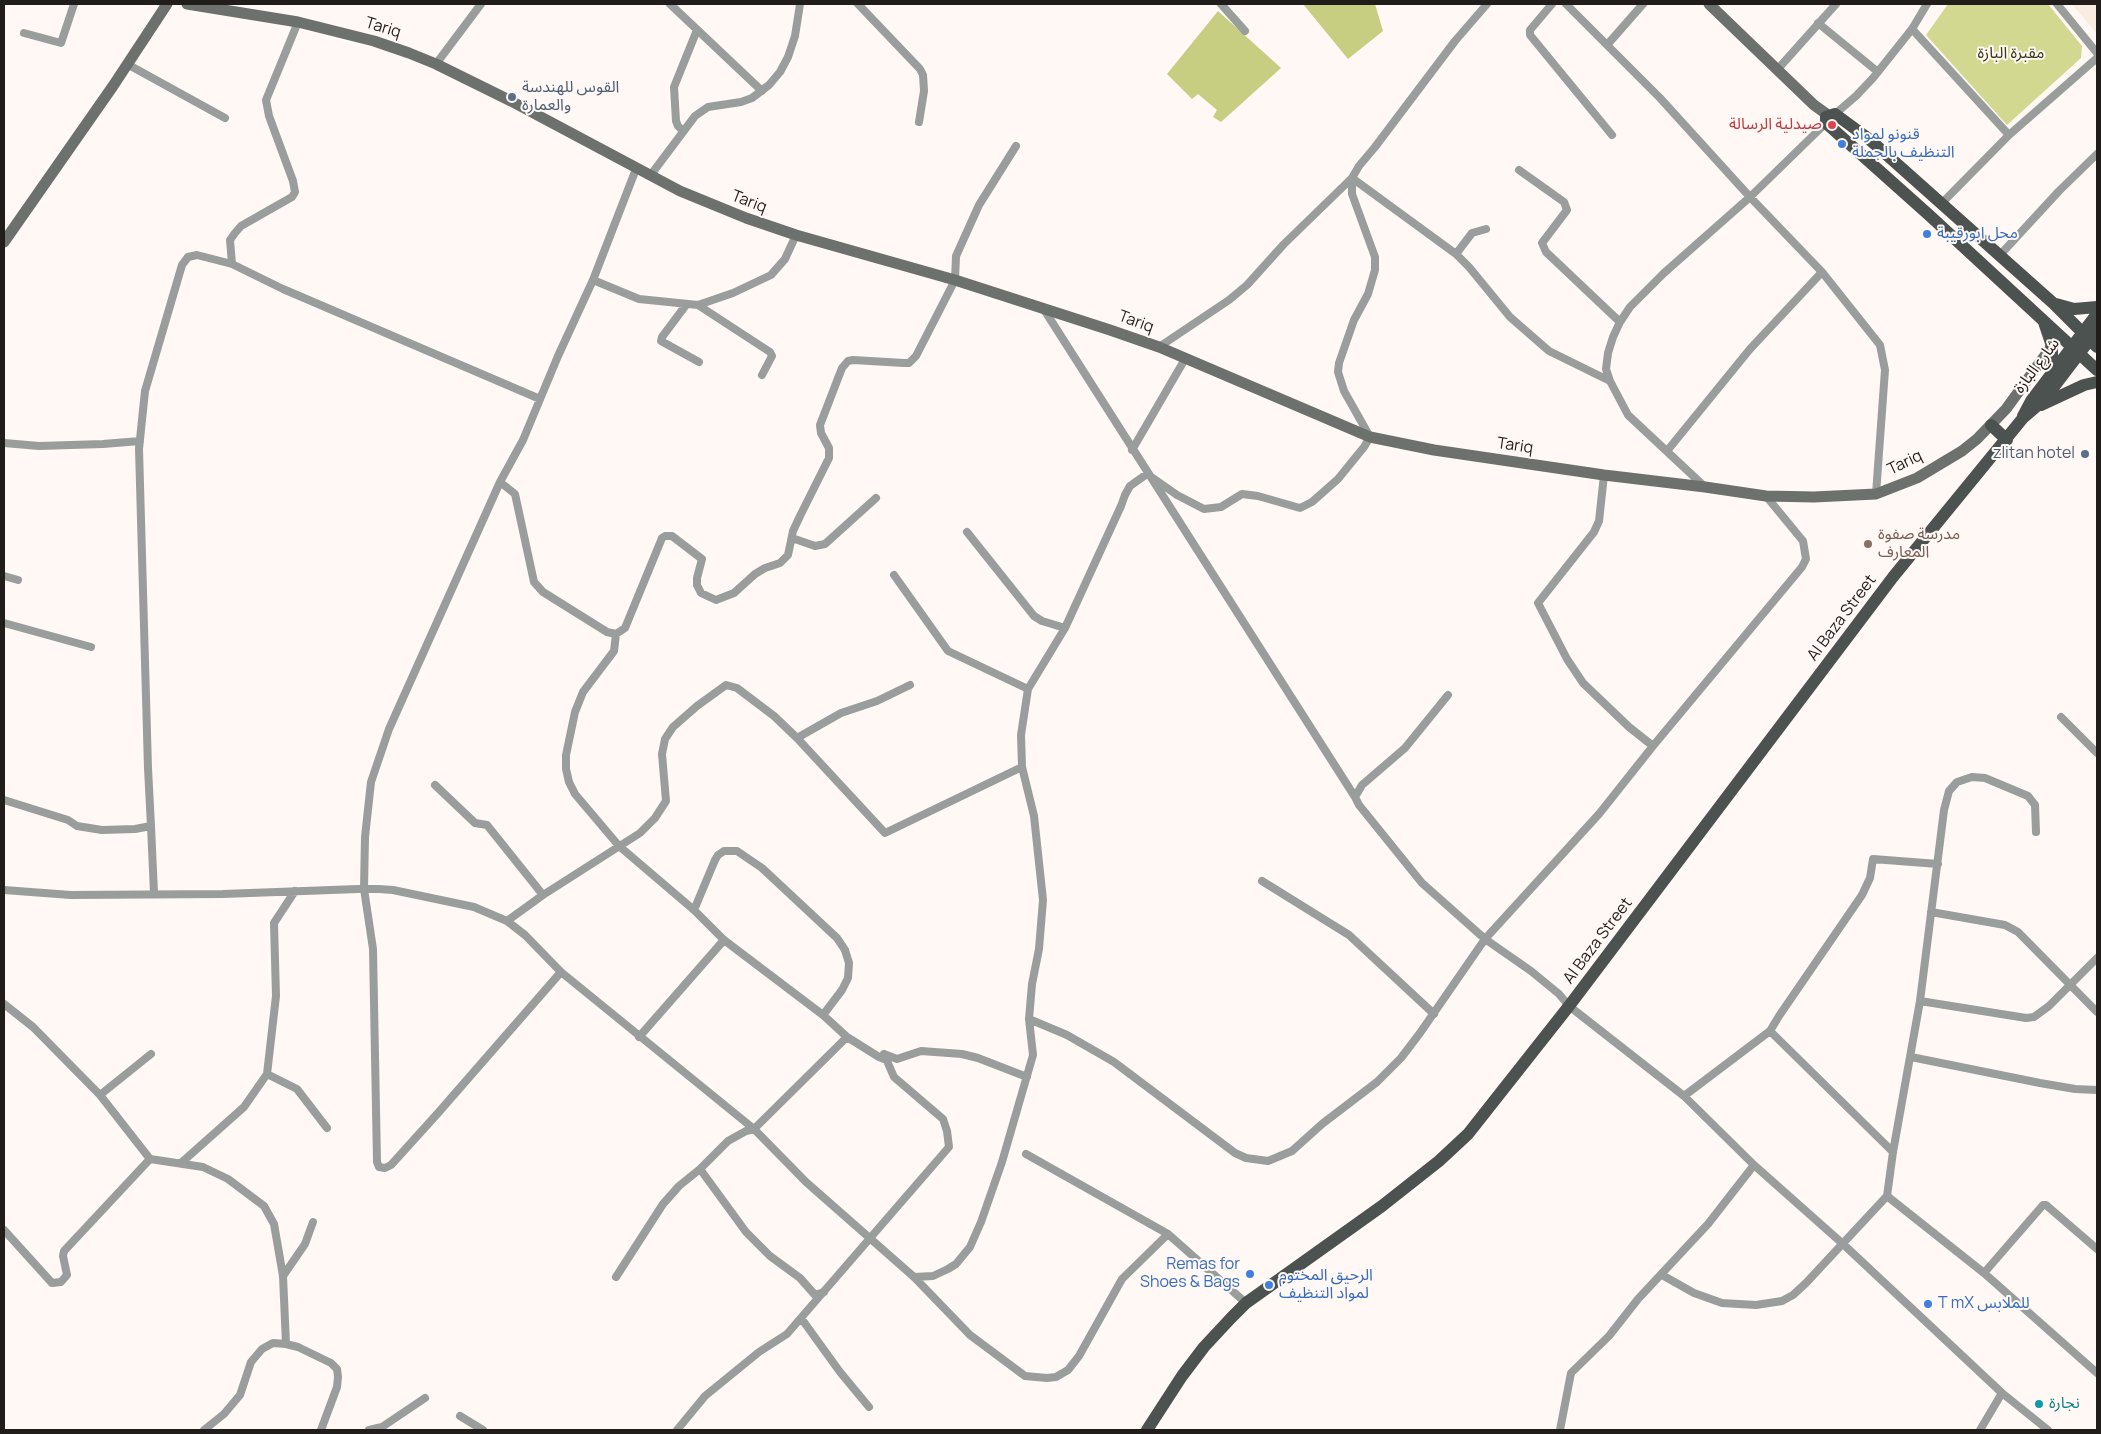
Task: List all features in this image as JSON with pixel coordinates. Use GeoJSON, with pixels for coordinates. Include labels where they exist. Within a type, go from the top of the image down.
{"type":"FeatureCollection","features":[{"type":"Feature","properties":{"kind":"main road"},"geometry":{"type":"LineString","coordinates":[[4,242],[167,4]]}},
{"type":"Feature","properties":{"kind":"main road","name":"Tariq"},"geometry":{"type":"LineString","coordinates":[[187,4],[298,22],[374,41],[436,64],[510,101],[650,176],[746,218],[796,235],[955,280],[1159,347],[1370,437],[1434,450],[1604,475],[1705,486],[1766,496],[1814,497],[1876,494],[1917,478],[1962,451],[2006,409],[2052,346]]}},
{"type":"Feature","properties":{"kind":"main road"},"geometry":{"type":"LineString","coordinates":[[1709,4],[1814,105],[1830,117],[1929,215],[2097,370]]}},
{"type":"Feature","properties":{"kind":"main road"},"geometry":{"type":"LineString","coordinates":[[1830,117],[1869,138],[2092,338]]}},
{"type":"Feature","properties":{"kind":"main road"},"geometry":{"type":"LineString","coordinates":[[1929,215],[1941,204]]}},
{"type":"Feature","properties":{"kind":"main road"},"geometry":{"type":"LineString","coordinates":[[2053,303],[2074,309],[2097,307]]}},
{"type":"Feature","properties":{"kind":"main road","name":"شارع البازة"},"geometry":{"type":"LineString","coordinates":[[2023,418],[2027,408],[2052,373],[2076,350],[2092,338],[2097,314]]}},
{"type":"Feature","properties":{"kind":"main road"},"geometry":{"type":"LineString","coordinates":[[2041,317],[2052,346],[2052,373]]}},
{"type":"Feature","properties":{"kind":"main road","name":"شارع البازة"},"geometry":{"type":"LineString","coordinates":[[2023,418],[2039,406],[2076,350]]}},
{"type":"Feature","properties":{"kind":"main road"},"geometry":{"type":"LineString","coordinates":[[2039,406],[2084,384],[2097,382]]}},
{"type":"Feature","properties":{"kind":"main road","name":"Al Baza Street"},"geometry":{"type":"LineString","coordinates":[[1147,1430],[1182,1376],[1204,1347],[1246,1304],[1382,1206],[1439,1161],[1468,1134],[1569,1006],[1893,578],[2023,418]]}},
{"type":"Feature","properties":{"kind":"main road"},"geometry":{"type":"LineString","coordinates":[[1991,425],[2007,440]]}},
{"type":"Feature","properties":{"kind":"street"},"geometry":{"type":"LineString","coordinates":[[24,33],[61,43],[74,4]]}},
{"type":"Feature","properties":{"kind":"street"},"geometry":{"type":"LineString","coordinates":[[436,64],[481,4]]}},
{"type":"Feature","properties":{"kind":"street"},"geometry":{"type":"LineString","coordinates":[[670,4],[762,91]]}},
{"type":"Feature","properties":{"kind":"street"},"geometry":{"type":"LineString","coordinates":[[650,176],[695,116],[708,107],[740,102],[762,91],[780,72],[788,57],[795,36],[800,4]]}},
{"type":"Feature","properties":{"kind":"street"},"geometry":{"type":"LineString","coordinates":[[858,4],[920,68],[923,75],[924,91],[919,122]]}},
{"type":"Feature","properties":{"kind":"street"},"geometry":{"type":"LineString","coordinates":[[1221,4],[1245,31]]}},
{"type":"Feature","properties":{"kind":"street"},"geometry":{"type":"LineString","coordinates":[[1159,347],[1209,314],[1247,285],[1284,244],[1352,178],[1359,166],[1375,148],[1455,41],[1487,4]]}},
{"type":"Feature","properties":{"kind":"street"},"geometry":{"type":"LineString","coordinates":[[1552,4],[1530,30],[1530,35],[1612,134]]}},
{"type":"Feature","properties":{"kind":"street"},"geometry":{"type":"LineString","coordinates":[[1566,4],[1660,98],[1750,197],[1822,272],[1880,344],[1884,356],[1885,370],[1876,494]]}},
{"type":"Feature","properties":{"kind":"street"},"geometry":{"type":"LineString","coordinates":[[1607,45],[1643,4]]}},
{"type":"Feature","properties":{"kind":"street"},"geometry":{"type":"LineString","coordinates":[[1777,70],[1836,4]]}},
{"type":"Feature","properties":{"kind":"street"},"geometry":{"type":"LineString","coordinates":[[1705,486],[1628,415],[1610,381],[1606,369],[1608,353],[1620,322],[1630,307],[1664,273],[1750,197],[1830,117],[1856,96],[1912,29],[1927,4]]}},
{"type":"Feature","properties":{"kind":"street"},"geometry":{"type":"LineString","coordinates":[[2056,4],[2097,53]]}},
{"type":"Feature","properties":{"kind":"street"},"geometry":{"type":"LineString","coordinates":[[232,264],[230,240],[234,233],[241,226],[292,197],[294,192],[293,180],[269,116],[266,100],[298,22]]}},
{"type":"Feature","properties":{"kind":"street"},"geometry":{"type":"LineString","coordinates":[[1818,23],[1878,72]]}},
{"type":"Feature","properties":{"kind":"street"},"geometry":{"type":"LineString","coordinates":[[1912,29],[2009,135]]}},
{"type":"Feature","properties":{"kind":"street"},"geometry":{"type":"LineString","coordinates":[[683,131],[676,121],[674,87],[698,30]]}},
{"type":"Feature","properties":{"kind":"street"},"geometry":{"type":"LineString","coordinates":[[1941,204],[2009,135],[2097,58]]}},
{"type":"Feature","properties":{"kind":"street"},"geometry":{"type":"LineString","coordinates":[[127,64],[225,118]]}},
{"type":"Feature","properties":{"kind":"street"},"geometry":{"type":"LineString","coordinates":[[500,482],[515,494],[534,582],[543,592],[607,632],[616,634],[621,632],[627,624],[662,538],[665,536],[672,536],[702,559],[697,578],[699,589],[705,596],[716,600],[734,593],[765,568],[780,563],[788,554],[800,516],[829,458],[829,448],[821,433],[820,425],[842,368],[848,361],[853,360],[904,363],[913,360],[924,345],[955,280],[956,256],[979,205],[1016,146]]}},
{"type":"Feature","properties":{"kind":"street"},"geometry":{"type":"LineString","coordinates":[[2000,255],[2059,191],[2097,154]]}},
{"type":"Feature","properties":{"kind":"street"},"geometry":{"type":"LineString","coordinates":[[561,972],[391,1165],[385,1168],[379,1167],[376,1162],[373,949],[364,889],[368,800],[371,782],[389,729],[500,482],[522,440],[593,280],[636,169]]}},
{"type":"Feature","properties":{"kind":"street"},"geometry":{"type":"LineString","coordinates":[[1519,170],[1564,202],[1567,210],[1542,243],[1546,252],[1620,322]]}},
{"type":"Feature","properties":{"kind":"street"},"geometry":{"type":"LineString","coordinates":[[1352,178],[1456,254],[1510,317],[1549,351],[1610,381]]}},
{"type":"Feature","properties":{"kind":"street"},"geometry":{"type":"LineString","coordinates":[[1147,474],[1177,495],[1204,509],[1221,508],[1242,494],[1258,496],[1300,508],[1312,502],[1338,480],[1370,437],[1344,391],[1338,372],[1354,320],[1368,294],[1375,270],[1374,257],[1352,194],[1352,178]]}},
{"type":"Feature","properties":{"kind":"street"},"geometry":{"type":"LineString","coordinates":[[1456,254],[1472,233],[1486,229]]}},
{"type":"Feature","properties":{"kind":"street"},"geometry":{"type":"LineString","coordinates":[[593,280],[639,299],[698,305],[733,293],[771,275],[785,259],[796,235]]}},
{"type":"Feature","properties":{"kind":"street"},"geometry":{"type":"LineString","coordinates":[[154,893],[148,768],[140,440],[145,391],[182,265],[188,257],[197,255],[232,264],[283,289],[540,399]]}},
{"type":"Feature","properties":{"kind":"street"},"geometry":{"type":"LineString","coordinates":[[1667,451],[1750,349],[1822,272]]}},
{"type":"Feature","properties":{"kind":"street"},"geometry":{"type":"LineString","coordinates":[[686,305],[661,341],[699,362]]}},
{"type":"Feature","properties":{"kind":"street"},"geometry":{"type":"LineString","coordinates":[[698,305],[770,352],[772,356],[762,375]]}},
{"type":"Feature","properties":{"kind":"street"},"geometry":{"type":"LineString","coordinates":[[1043,308],[1359,805],[1422,883],[1486,939],[1559,994],[1569,1006],[1684,1096],[1754,1165],[1844,1244],[2002,1393],[2048,1430]]}},
{"type":"Feature","properties":{"kind":"street"},"geometry":{"type":"LineString","coordinates":[[1132,450],[1184,359]]}},
{"type":"Feature","properties":{"kind":"street"},"geometry":{"type":"LineString","coordinates":[[4,443],[39,446],[103,444],[140,440]]}},
{"type":"Feature","properties":{"kind":"street"},"geometry":{"type":"LineString","coordinates":[[914,1277],[933,1276],[948,1269],[956,1264],[970,1247],[991,1194],[1033,1055],[1030,1019],[1032,984],[1039,949],[1043,900],[1034,816],[1022,767],[1021,735],[1028,689],[1065,628],[1125,495],[1130,486],[1147,474]]}},
{"type":"Feature","properties":{"kind":"street"},"geometry":{"type":"LineString","coordinates":[[1604,475],[1599,521],[1594,532],[1538,603],[1567,659],[1583,683],[1629,727],[1653,746]]}},
{"type":"Feature","properties":{"kind":"street"},"geometry":{"type":"LineString","coordinates":[[1030,1019],[1067,1035],[1114,1062],[1235,1152],[1246,1158],[1268,1161],[1292,1151],[1322,1124],[1377,1082],[1401,1058],[1486,939],[1599,814],[1802,567],[1806,559],[1803,541],[1766,496]]}},
{"type":"Feature","properties":{"kind":"street"},"geometry":{"type":"LineString","coordinates":[[792,538],[815,546],[825,544],[876,498]]}},
{"type":"Feature","properties":{"kind":"street"},"geometry":{"type":"LineString","coordinates":[[968,532],[1034,616],[1042,621],[1065,628]]}},
{"type":"Feature","properties":{"kind":"street"},"geometry":{"type":"LineString","coordinates":[[894,575],[948,651],[1028,689]]}},
{"type":"Feature","properties":{"kind":"street"},"geometry":{"type":"LineString","coordinates":[[4,576],[18,580]]}},
{"type":"Feature","properties":{"kind":"street"},"geometry":{"type":"LineString","coordinates":[[4,623],[91,648]]}},
{"type":"Feature","properties":{"kind":"street"},"geometry":{"type":"LineString","coordinates":[[616,634],[614,650],[583,692],[575,712],[566,755],[566,769],[569,782],[575,794],[619,846],[694,910],[724,940],[823,1015],[847,1037],[884,1059],[884,1054]]}},
{"type":"Feature","properties":{"kind":"street"},"geometry":{"type":"LineString","coordinates":[[507,921],[543,895],[640,833],[663,809],[666,794],[662,747],[669,732],[720,687],[731,685],[737,688],[774,716],[797,738],[885,833],[1022,767]]}},
{"type":"Feature","properties":{"kind":"street"},"geometry":{"type":"LineString","coordinates":[[797,738],[841,713],[877,701],[910,685]]}},
{"type":"Feature","properties":{"kind":"street"},"geometry":{"type":"LineString","coordinates":[[1355,796],[1362,785],[1405,748],[1448,694]]}},
{"type":"Feature","properties":{"kind":"street"},"geometry":{"type":"LineString","coordinates":[[2061,717],[2097,753]]}},
{"type":"Feature","properties":{"kind":"street"},"geometry":{"type":"LineString","coordinates":[[1662,1275],[1694,1293],[1722,1303],[1745,1306],[1782,1301],[1793,1295],[1844,1244],[1887,1196],[1920,1001],[1944,810],[1949,791],[1952,786],[1962,779],[1985,778],[2028,796],[2035,805],[2036,832]]}},
{"type":"Feature","properties":{"kind":"street"},"geometry":{"type":"LineString","coordinates":[[435,785],[475,823],[487,825],[543,895]]}},
{"type":"Feature","properties":{"kind":"street"},"geometry":{"type":"LineString","coordinates":[[4,800],[68,820],[77,826],[110,830],[151,826]]}},
{"type":"Feature","properties":{"kind":"street"},"geometry":{"type":"LineString","coordinates":[[694,910],[718,855],[724,851],[737,851],[762,868],[837,938],[845,950],[849,963],[848,978],[842,990],[823,1015]]}},
{"type":"Feature","properties":{"kind":"street"},"geometry":{"type":"LineString","coordinates":[[1684,1096],[1770,1031],[1778,1016],[1862,895],[1870,878],[1873,859],[1938,864]]}},
{"type":"Feature","properties":{"kind":"street"},"geometry":{"type":"LineString","coordinates":[[1262,881],[1349,935],[1434,1014]]}},
{"type":"Feature","properties":{"kind":"street"},"geometry":{"type":"LineString","coordinates":[[4,890],[71,895],[393,890],[474,907],[507,921],[525,935],[561,972],[754,1129],[806,1182],[914,1277],[970,1335],[1025,1376],[1047,1378],[1068,1370],[1079,1356],[1122,1279],[1168,1234]]}},
{"type":"Feature","properties":{"kind":"street"},"geometry":{"type":"LineString","coordinates":[[182,1163],[244,1107],[268,1074],[276,996],[274,923],[296,891]]}},
{"type":"Feature","properties":{"kind":"street"},"geometry":{"type":"LineString","coordinates":[[1931,912],[2005,925],[2018,932],[2097,1012]]}},
{"type":"Feature","properties":{"kind":"street"},"geometry":{"type":"LineString","coordinates":[[639,1037],[724,940]]}},
{"type":"Feature","properties":{"kind":"street"},"geometry":{"type":"LineString","coordinates":[[1920,1001],[2026,1018],[2042,1013],[2097,958]]}},
{"type":"Feature","properties":{"kind":"street"},"geometry":{"type":"LineString","coordinates":[[4,1004],[33,1027],[100,1095],[150,1159],[202,1167],[228,1179],[264,1206],[274,1224],[283,1276],[286,1344]]}},
{"type":"Feature","properties":{"kind":"street"},"geometry":{"type":"LineString","coordinates":[[1770,1031],[1893,1152]]}},
{"type":"Feature","properties":{"kind":"street"},"geometry":{"type":"LineString","coordinates":[[616,1277],[663,1204],[679,1186],[728,1142],[754,1129],[847,1037]]}},
{"type":"Feature","properties":{"kind":"street"},"geometry":{"type":"LineString","coordinates":[[884,1054],[897,1059],[921,1051],[962,1054],[978,1058],[1027,1078]]}},
{"type":"Feature","properties":{"kind":"street"},"geometry":{"type":"LineString","coordinates":[[100,1095],[151,1054]]}},
{"type":"Feature","properties":{"kind":"street"},"geometry":{"type":"LineString","coordinates":[[677,1430],[705,1396],[746,1362],[787,1334],[869,1237],[949,1147],[948,1131],[942,1119],[894,1077],[884,1054]]}},
{"type":"Feature","properties":{"kind":"street"},"geometry":{"type":"LineString","coordinates":[[1911,1057],[2040,1083],[2075,1089],[2097,1090]]}},
{"type":"Feature","properties":{"kind":"street"},"geometry":{"type":"LineString","coordinates":[[268,1074],[297,1089],[327,1128]]}},
{"type":"Feature","properties":{"kind":"street"},"geometry":{"type":"LineString","coordinates":[[1026,1154],[1168,1234],[1246,1304]]}},
{"type":"Feature","properties":{"kind":"street"},"geometry":{"type":"LineString","coordinates":[[4,1230],[52,1283],[61,1282],[67,1275],[63,1256],[64,1251],[150,1159]]}},
{"type":"Feature","properties":{"kind":"street"},"geometry":{"type":"LineString","coordinates":[[1560,1430],[1571,1373],[1609,1336],[1638,1300],[1708,1224],[1754,1165]]}},
{"type":"Feature","properties":{"kind":"street"},"geometry":{"type":"LineString","coordinates":[[700,1169],[746,1232],[770,1256],[800,1278],[815,1295],[824,1292]]}},
{"type":"Feature","properties":{"kind":"street"},"geometry":{"type":"LineString","coordinates":[[1887,1196],[1984,1273],[2097,1373]]}},
{"type":"Feature","properties":{"kind":"street"},"geometry":{"type":"LineString","coordinates":[[1984,1273],[2043,1205],[2046,1205],[2097,1249]]}},
{"type":"Feature","properties":{"kind":"street"},"geometry":{"type":"LineString","coordinates":[[283,1276],[305,1244],[313,1222]]}},
{"type":"Feature","properties":{"kind":"street"},"geometry":{"type":"LineString","coordinates":[[801,1318],[840,1372],[869,1407]]}},
{"type":"Feature","properties":{"kind":"street"},"geometry":{"type":"LineString","coordinates":[[204,1430],[224,1414],[240,1395],[252,1362],[262,1349],[273,1343],[286,1344],[331,1364],[337,1369],[337,1387],[321,1430]]}},
{"type":"Feature","properties":{"kind":"street"},"geometry":{"type":"LineString","coordinates":[[1980,1430],[2002,1393]]}},
{"type":"Feature","properties":{"kind":"street"},"geometry":{"type":"LineString","coordinates":[[369,1430],[382,1426],[425,1398]]}},
{"type":"Feature","properties":{"kind":"street"},"geometry":{"type":"LineString","coordinates":[[460,1416],[483,1430]]}},
{"type":"Feature","properties":{"kind":"shaded area"},"geometry":{"type":"Polygon","coordinates":[[[2072,4],[2097,4],[2097,34],[2072,4]]]}},
{"type":"Feature","properties":{"kind":"green space"},"geometry":{"type":"Polygon","coordinates":[[[1303,4],[1375,4],[1383,31],[1348,59],[1303,4]]]}},
{"type":"Feature","properties":{"kind":"green space","name":"مقبرة البازة"},"geometry":{"type":"Polygon","coordinates":[[[1948,4],[2048,4],[2082,46],[2081,58],[2007,125],[1926,35],[1948,4]]]}},
{"type":"Feature","properties":{"kind":"green space"},"geometry":{"type":"Polygon","coordinates":[[[1218,11],[1281,68],[1221,122],[1213,117],[1217,110],[1198,94],[1192,99],[1167,74],[1218,11]]]}},
{"type":"Feature","properties":{"kind":"place","name":"القوس للهندسة والعمارة"},"geometry":{"type":"Point","coordinates":[512,97]}},
{"type":"Feature","properties":{"kind":"place","name":"صيدلية الرسالة"},"geometry":{"type":"Point","coordinates":[1832,125]}},
{"type":"Feature","properties":{"kind":"place","name":"قنونو لمواد التنظيف بالجملة"},"geometry":{"type":"Point","coordinates":[1842,144]}},
{"type":"Feature","properties":{"kind":"place","name":"محل ابورقيبة"},"geometry":{"type":"Point","coordinates":[1927,234]}},
{"type":"Feature","properties":{"kind":"place","name":"zlitan hotel"},"geometry":{"type":"Point","coordinates":[2085,454]}},
{"type":"Feature","properties":{"kind":"place","name":"مدرسة صفوة المعارف"},"geometry":{"type":"Point","coordinates":[1868,544]}},
{"type":"Feature","properties":{"kind":"place","name":"Remas for Shoes & Bags"},"geometry":{"type":"Point","coordinates":[1250,1274]}},
{"type":"Feature","properties":{"kind":"place","name":"الرحيق المختوم لمواد التنظيف"},"geometry":{"type":"Point","coordinates":[1269,1285]}},
{"type":"Feature","properties":{"kind":"place","name":"T mX للملابس"},"geometry":{"type":"Point","coordinates":[1928,1304]}},
{"type":"Feature","properties":{"kind":"place","name":"نجارة"},"geometry":{"type":"Point","coordinates":[2039,1404]}}]}
